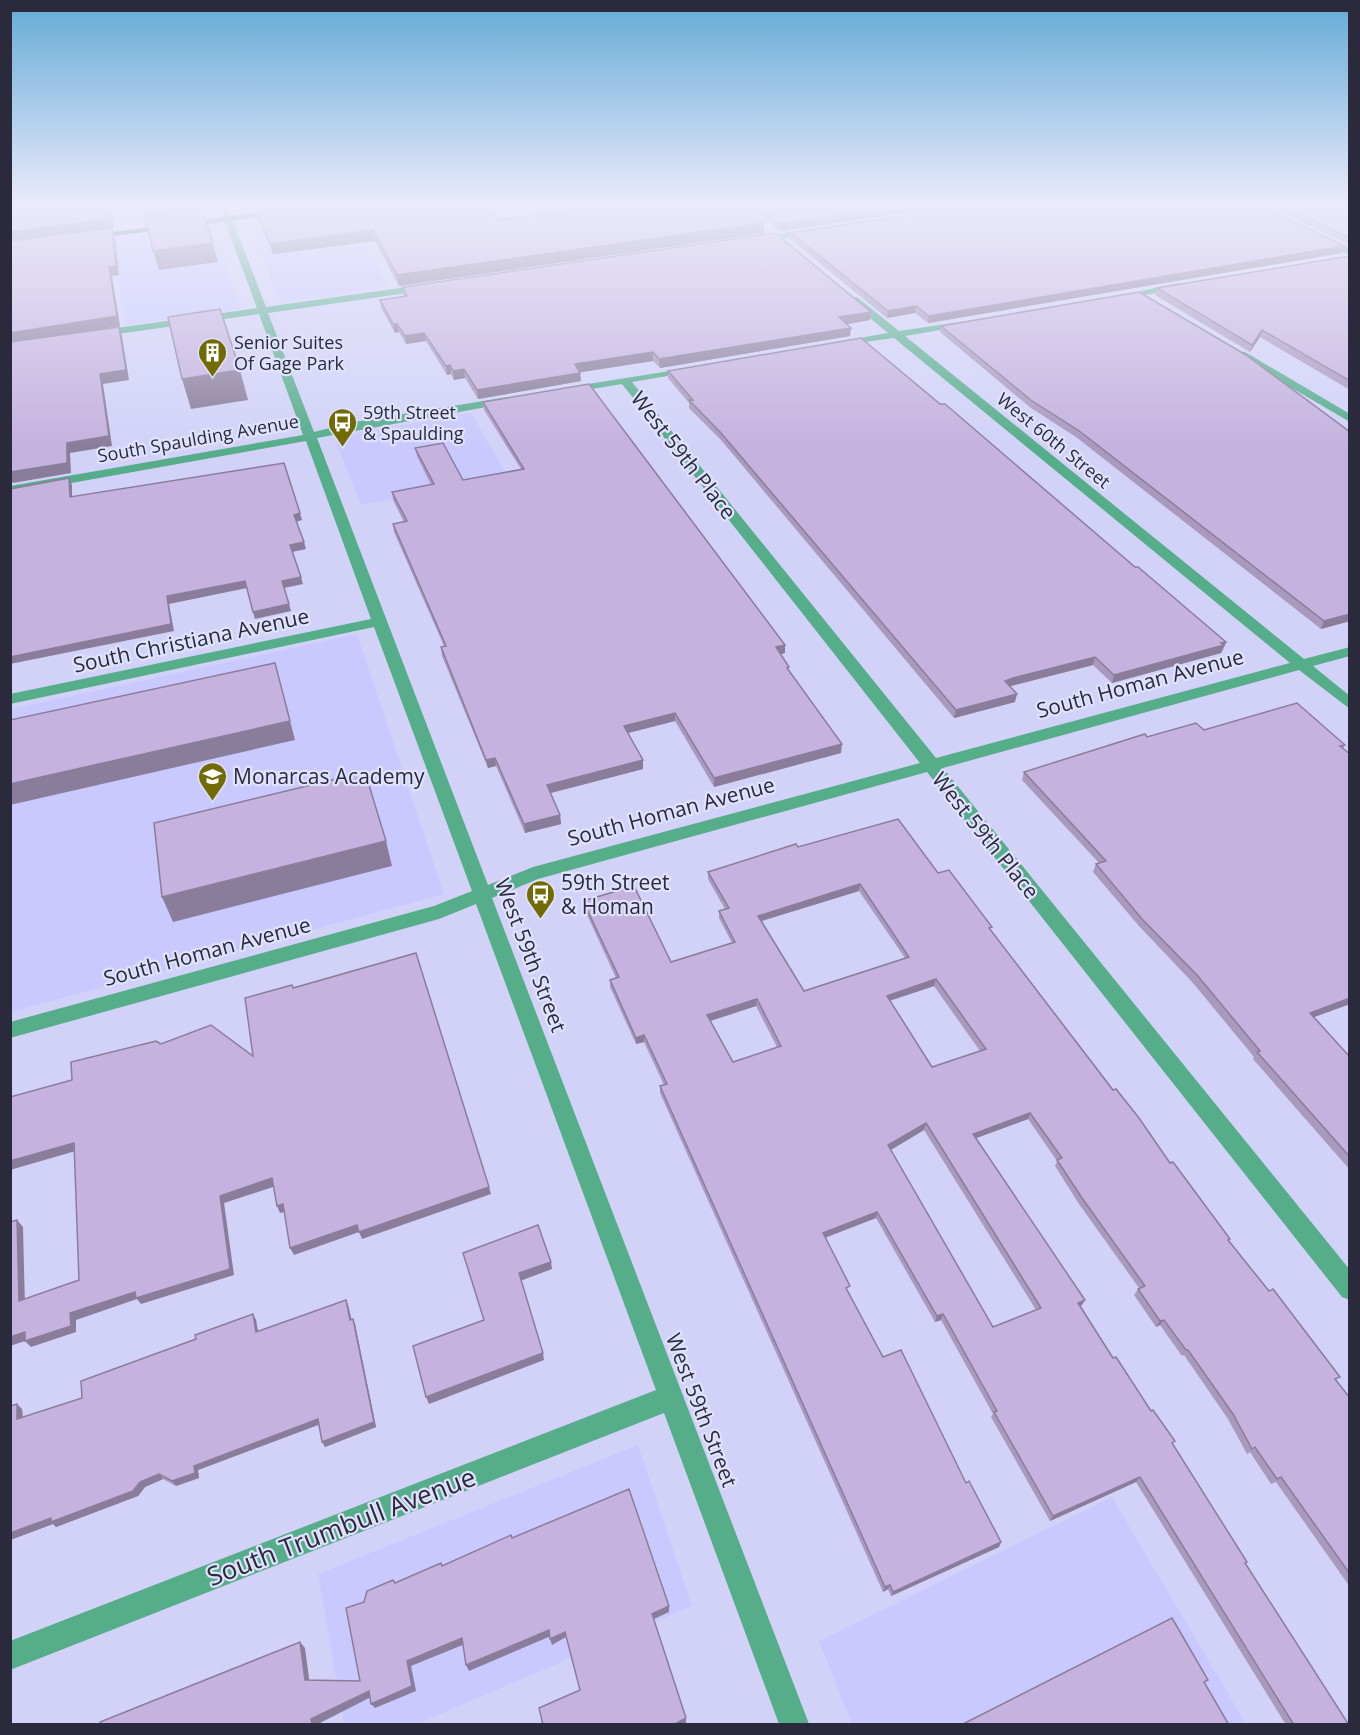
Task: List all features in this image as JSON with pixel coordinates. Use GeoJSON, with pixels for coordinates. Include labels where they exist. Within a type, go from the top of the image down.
{"type":"FeatureCollection","features":[{"type":"Feature","properties":{"kind":"street","name":"West 59th Street"},"geometry":{"type":"LineString","coordinates":[[253,284],[794,1725]]}},
{"type":"Feature","properties":{"kind":"street"},"geometry":{"type":"LineString","coordinates":[[88,335],[440,285]]}},
{"type":"Feature","properties":{"kind":"street"},"geometry":{"type":"LineString","coordinates":[[1110,298],[1185,285]]}},
{"type":"Feature","properties":{"kind":"street","name":"West 60th Street"},"geometry":{"type":"LineString","coordinates":[[842,289],[1350,704]]}},
{"type":"Feature","properties":{"kind":"street"},"geometry":{"type":"LineString","coordinates":[[1140,293],[1156,302]]}},
{"type":"Feature","properties":{"kind":"street"},"geometry":{"type":"LineString","coordinates":[[830,346],[977,321]]}},
{"type":"Feature","properties":{"kind":"street"},"geometry":{"type":"LineString","coordinates":[[1227,345],[1350,420]]}},
{"type":"Feature","properties":{"kind":"street"},"geometry":{"type":"LineString","coordinates":[[557,392],[706,367]]}},
{"type":"Feature","properties":{"kind":"street","name":"West 59th Place"},"geometry":{"type":"LineString","coordinates":[[625,381],[1350,1289]]}},
{"type":"Feature","properties":{"kind":"street","name":"South Spaulding Avenue"},"geometry":{"type":"LineString","coordinates":[[10,490],[523,398]]}},
{"type":"Feature","properties":{"kind":"street","name":"South Christiana Avenue"},"geometry":{"type":"LineString","coordinates":[[10,699],[380,621]]}},
{"type":"Feature","properties":{"kind":"street","name":"South Homan Avenue"},"geometry":{"type":"LineString","coordinates":[[10,1030],[439,912],[482,892],[533,874],[1350,651]]}},
{"type":"Feature","properties":{"kind":"street","name":"South Trumbull Avenue"},"geometry":{"type":"LineString","coordinates":[[10,1656],[671,1397]]}},
{"type":"Feature","properties":{"kind":"shaded area"},"geometry":{"type":"Polygon","coordinates":[[[11,284],[80,284],[11,293],[11,284]]]}},
{"type":"Feature","properties":{"kind":"shaded area"},"geometry":{"type":"Polygon","coordinates":[[[119,284],[232,284],[241,309],[126,325],[119,284]]]}},
{"type":"Feature","properties":{"kind":"shaded area"},"geometry":{"type":"Polygon","coordinates":[[[273,284],[386,284],[388,287],[280,303],[273,284]]]}},
{"type":"Feature","properties":{"kind":"shaded area"},"geometry":{"type":"Polygon","coordinates":[[[471,413],[509,478],[361,505],[334,437],[471,413]]]}},
{"type":"Feature","properties":{"kind":"shaded area","name":"Monarcas Academy"},"geometry":{"type":"Polygon","coordinates":[[[357,634],[444,894],[11,1012],[11,709],[357,634]]]}},
{"type":"Feature","properties":{"kind":"shaded area"},"geometry":{"type":"Polygon","coordinates":[[[638,1445],[692,1606],[417,1724],[344,1724],[318,1574],[638,1445]]]}},
{"type":"Feature","properties":{"kind":"shaded area"},"geometry":{"type":"Polygon","coordinates":[[[1112,1497],[1246,1724],[852,1724],[819,1641],[1112,1497]]]}},
{"type":"Feature","properties":{"kind":"building"},"geometry":{"type":"Polygon","coordinates":[[[10,284],[112,284],[117,316],[10,333],[10,284]]]}},
{"type":"Feature","properties":{"kind":"building"},"geometry":{"type":"Polygon","coordinates":[[[424,284],[837,284],[871,312],[839,317],[851,328],[659,359],[653,352],[575,364],[580,373],[477,390],[464,369],[453,371],[450,365],[446,366],[424,333],[405,336],[397,324],[393,324],[380,300],[407,296],[403,287],[424,284]]]}},
{"type":"Feature","properties":{"kind":"building"},"geometry":{"type":"Polygon","coordinates":[[[854,284],[1119,284],[929,316],[916,306],[888,311],[854,284]]]}},
{"type":"Feature","properties":{"kind":"building"},"geometry":{"type":"Polygon","coordinates":[[[1181,284],[1350,284],[1350,381],[1262,330],[1252,345],[1157,288],[1181,284]]]}},
{"type":"Feature","properties":{"kind":"building"},"geometry":{"type":"Polygon","coordinates":[[[1139,292],[1246,355],[1350,432],[1350,614],[1324,621],[1078,430],[1032,401],[941,326],[1139,292]]]}},
{"type":"Feature","properties":{"kind":"building"},"geometry":{"type":"Polygon","coordinates":[[[220,309],[240,370],[182,379],[168,317],[220,309]]]}},
{"type":"Feature","properties":{"kind":"building"},"geometry":{"type":"Polygon","coordinates":[[[119,327],[126,370],[100,374],[109,436],[67,443],[67,463],[10,472],[10,342],[119,327]]]}},
{"type":"Feature","properties":{"kind":"building"},"geometry":{"type":"Polygon","coordinates":[[[861,338],[940,404],[945,404],[1135,567],[1138,567],[1226,642],[1221,643],[1224,645],[1114,675],[1095,657],[1005,681],[1017,694],[956,710],[721,433],[689,400],[693,400],[668,371],[861,338]]]}},
{"type":"Feature","properties":{"kind":"building"},"geometry":{"type":"Polygon","coordinates":[[[589,384],[785,645],[776,647],[789,667],[787,668],[842,744],[714,778],[675,713],[624,726],[643,760],[547,785],[560,815],[524,824],[495,758],[486,760],[441,647],[446,646],[393,524],[407,521],[392,492],[434,484],[415,448],[443,443],[463,480],[524,469],[483,402],[589,384]]]}},
{"type":"Feature","properties":{"kind":"building"},"geometry":{"type":"Polygon","coordinates":[[[284,463],[300,513],[294,515],[304,542],[290,545],[301,577],[282,581],[289,604],[253,612],[245,581],[167,596],[171,624],[10,657],[10,489],[69,478],[70,497],[284,463]]]}},
{"type":"Feature","properties":{"kind":"building"},"geometry":{"type":"Polygon","coordinates":[[[275,663],[290,721],[10,784],[10,720],[275,663]]]}},
{"type":"Feature","properties":{"kind":"building"},"geometry":{"type":"Polygon","coordinates":[[[1297,703],[1345,745],[1340,746],[1350,754],[1350,998],[1310,1013],[1350,1057],[1350,1157],[1257,1052],[1260,1051],[1197,975],[1142,919],[1096,864],[1106,861],[1024,772],[1145,734],[1147,737],[1196,723],[1204,730],[1297,703]]]}},
{"type":"Feature","properties":{"kind":"building"},"geometry":{"type":"Polygon","coordinates":[[[365,772],[386,841],[162,897],[154,823],[365,772]]]}},
{"type":"Feature","properties":{"kind":"building"},"geometry":{"type":"Polygon","coordinates":[[[898,819],[938,873],[949,870],[992,927],[989,928],[1113,1090],[1116,1089],[1139,1118],[1170,1163],[1173,1162],[1230,1239],[1228,1240],[1269,1291],[1273,1289],[1340,1377],[1335,1379],[1350,1398],[1350,1574],[1281,1477],[1277,1479],[1255,1447],[1252,1449],[1233,1414],[1188,1350],[1164,1320],[1160,1321],[1138,1289],[1145,1286],[1082,1198],[1057,1160],[1062,1158],[1030,1113],[973,1134],[1085,1300],[1078,1303],[1113,1358],[1116,1357],[1151,1411],[1153,1410],[1175,1441],[1172,1443],[1247,1562],[1245,1563],[1349,1725],[1294,1725],[1140,1477],[1053,1516],[994,1412],[997,1411],[943,1314],[937,1316],[877,1212],[823,1233],[850,1286],[846,1288],[883,1357],[901,1350],[966,1483],[969,1481],[1001,1542],[893,1592],[890,1585],[885,1587],[660,1086],[667,1084],[644,1035],[636,1038],[610,980],[619,977],[583,901],[634,886],[671,962],[735,942],[719,911],[729,908],[708,872],[796,844],[798,847],[898,819]],[[860,884],[758,916],[804,991],[909,957],[860,884]],[[936,979],[887,996],[932,1067],[986,1049],[936,979]],[[757,999],[707,1015],[733,1062],[781,1046],[757,999]],[[926,1123],[888,1145],[993,1327],[1041,1308],[926,1123]]]}},
{"type":"Feature","properties":{"kind":"building"},"geometry":{"type":"Polygon","coordinates":[[[416,953],[489,1187],[359,1232],[357,1225],[290,1248],[283,1204],[277,1206],[272,1178],[220,1196],[230,1269],[136,1298],[135,1292],[70,1313],[71,1326],[25,1341],[25,1332],[10,1337],[10,1222],[17,1220],[19,1301],[79,1280],[74,1143],[10,1161],[10,1097],[72,1080],[71,1062],[156,1041],[161,1044],[211,1025],[253,1056],[245,998],[292,985],[293,988],[416,953]]]}},
{"type":"Feature","properties":{"kind":"building"},"geometry":{"type":"Polygon","coordinates":[[[538,1225],[551,1262],[519,1273],[543,1353],[426,1397],[413,1346],[484,1320],[463,1253],[538,1225]]]}},
{"type":"Feature","properties":{"kind":"building"},"geometry":{"type":"Polygon","coordinates":[[[346,1300],[350,1320],[353,1319],[374,1422],[322,1442],[318,1419],[194,1466],[195,1473],[172,1481],[159,1474],[140,1482],[133,1491],[51,1522],[51,1518],[10,1533],[10,1406],[17,1404],[17,1419],[82,1398],[81,1381],[196,1339],[195,1335],[253,1314],[256,1332],[346,1300]]]}},
{"type":"Feature","properties":{"kind":"building"},"geometry":{"type":"Polygon","coordinates":[[[629,1489],[669,1606],[652,1614],[686,1718],[673,1725],[543,1725],[539,1708],[580,1690],[565,1632],[550,1639],[549,1630],[466,1665],[462,1638],[407,1661],[412,1686],[371,1704],[369,1691],[311,1719],[312,1725],[100,1725],[100,1722],[300,1642],[305,1680],[360,1681],[346,1608],[364,1602],[367,1591],[393,1580],[395,1583],[441,1563],[442,1566],[511,1535],[512,1538],[629,1489]]]}},
{"type":"Feature","properties":{"kind":"building"},"geometry":{"type":"Polygon","coordinates":[[[1172,1618],[1208,1680],[1204,1682],[1229,1725],[961,1725],[1172,1618]]]}},
{"type":"Feature","properties":{"kind":"place","name":"Senior Suites Of Gage Park"},"geometry":{"type":"Point","coordinates":[213,378]}},
{"type":"Feature","properties":{"kind":"place","name":"59th Street & Spaulding"},"geometry":{"type":"Point","coordinates":[342,448]}},
{"type":"Feature","properties":{"kind":"place","name":"Monarcas Academy"},"geometry":{"type":"Point","coordinates":[212,802]}},
{"type":"Feature","properties":{"kind":"place","name":"59th Street & Homan"},"geometry":{"type":"Point","coordinates":[540,920]}}]}
